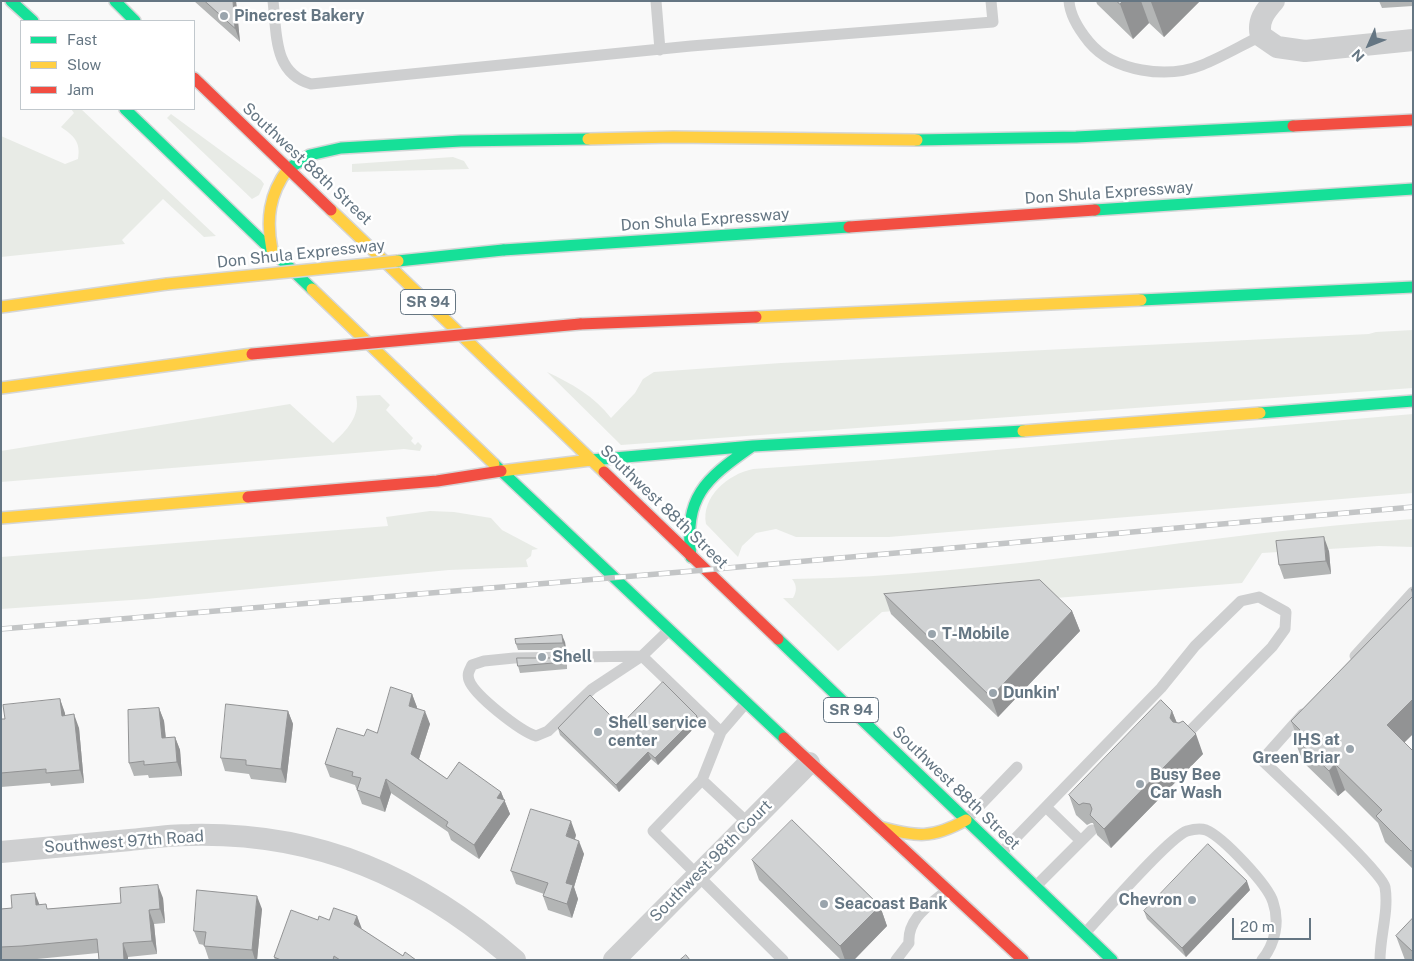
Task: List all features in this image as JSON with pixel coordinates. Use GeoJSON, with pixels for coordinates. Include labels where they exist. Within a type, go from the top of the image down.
{"type":"FeatureCollection","features":[{"type":"Feature","properties":{"kind":"main road"},"geometry":{"type":"LineString","coordinates":[[11,1],[32,20]]}},
{"type":"Feature","properties":{"kind":"main road"},"geometry":{"type":"LineString","coordinates":[[114,1],[134,20]]}},
{"type":"Feature","properties":{"kind":"main road","name":"Southwest 88th Street"},"geometry":{"type":"LineString","coordinates":[[195,79],[1112,960]]}},
{"type":"Feature","properties":{"kind":"main road"},"geometry":{"type":"LineString","coordinates":[[126,110],[668,631],[1023,960]]}},
{"type":"Feature","properties":{"kind":"main road"},"geometry":{"type":"LineString","coordinates":[[272,250],[268,232],[271,198],[280,178],[288,169],[310,155],[341,148],[461,141],[673,137],[916,140],[1076,137],[1413,120]]}},
{"type":"Feature","properties":{"kind":"main road","name":"Don Shula Expressway"},"geometry":{"type":"LineString","coordinates":[[1,306],[167,284],[502,250],[1413,189]]}},
{"type":"Feature","properties":{"kind":"main road"},"geometry":{"type":"LineString","coordinates":[[1,388],[252,354],[580,324],[876,313],[1413,288]]}},
{"type":"Feature","properties":{"kind":"main road"},"geometry":{"type":"LineString","coordinates":[[1,518],[437,481],[591,460],[753,446],[1013,432],[1413,402]]}},
{"type":"Feature","properties":{"kind":"main road"},"geometry":{"type":"LineString","coordinates":[[692,556],[687,536],[696,498],[705,483],[717,470],[753,446]]}},
{"type":"Feature","properties":{"kind":"main road"},"geometry":{"type":"LineString","coordinates":[[879,826],[915,836],[940,835],[966,820]]}},
{"type":"Feature","properties":{"kind":"street"},"geometry":{"type":"LineString","coordinates":[[1274,1],[1267,9],[1259,25],[1261,36],[1277,47],[1298,51],[1413,40]]}},
{"type":"Feature","properties":{"kind":"street","name":"Southwest 98th Court"},"geometry":{"type":"LineString","coordinates":[[614,960],[696,875],[809,763]]}},
{"type":"Feature","properties":{"kind":"street","name":"Southwest 97th Road"},"geometry":{"type":"LineString","coordinates":[[1,852],[190,835],[243,837],[301,844],[346,856],[394,877],[459,916],[515,960]]}},
{"type":"Feature","properties":{"kind":"lane"},"geometry":{"type":"LineString","coordinates":[[273,1],[283,65],[292,75],[311,84],[660,50],[993,22],[991,1]]}},
{"type":"Feature","properties":{"kind":"lane"},"geometry":{"type":"LineString","coordinates":[[656,1],[660,50]]}},
{"type":"Feature","properties":{"kind":"lane"},"geometry":{"type":"LineString","coordinates":[[1069,1],[1074,20],[1093,47],[1112,60],[1134,69],[1157,71],[1201,66],[1261,36]]}},
{"type":"Feature","properties":{"kind":"lane"},"geometry":{"type":"LineString","coordinates":[[1346,666],[1413,592]]}},
{"type":"Feature","properties":{"kind":"lane"},"geometry":{"type":"LineString","coordinates":[[1001,853],[1161,688],[1195,646],[1241,601],[1259,597],[1286,612],[1285,629],[1272,647],[1185,736]]}},
{"type":"Feature","properties":{"kind":"lane"},"geometry":{"type":"LineString","coordinates":[[668,631],[642,656],[592,689],[548,731],[536,736],[515,727],[470,682],[468,673],[472,665],[484,661],[507,658],[642,656],[721,732]]}},
{"type":"Feature","properties":{"kind":"lane"},"geometry":{"type":"LineString","coordinates":[[1314,702],[1262,760],[1363,858],[1385,885],[1384,924],[1380,944],[1380,960]]}},
{"type":"Feature","properties":{"kind":"lane"},"geometry":{"type":"LineString","coordinates":[[746,703],[721,732],[702,780],[653,832],[783,960]]}},
{"type":"Feature","properties":{"kind":"lane"},"geometry":{"type":"LineString","coordinates":[[966,820],[1017,767]]}},
{"type":"Feature","properties":{"kind":"lane"},"geometry":{"type":"LineString","coordinates":[[702,780],[748,823]]}},
{"type":"Feature","properties":{"kind":"lane"},"geometry":{"type":"LineString","coordinates":[[1046,807],[1081,841]]}},
{"type":"Feature","properties":{"kind":"lane"},"geometry":{"type":"LineString","coordinates":[[1085,934],[1176,837],[1197,829],[1206,830],[1217,836],[1261,880],[1274,902],[1276,920],[1271,946],[1262,960]]}},
{"type":"Feature","properties":{"kind":"lane"},"geometry":{"type":"LineString","coordinates":[[1036,886],[1092,830]]}},
{"type":"Feature","properties":{"kind":"lane"},"geometry":{"type":"LineString","coordinates":[[896,960],[909,943],[908,934],[916,918],[948,890]]}},
{"type":"Feature","properties":{"kind":"shaded area"},"geometry":{"type":"Polygon","coordinates":[[[72,110],[82,110],[216,236],[204,237],[163,199],[122,240],[125,244],[1,257],[1,136],[65,164],[78,159],[79,153],[76,140],[61,127],[74,113],[72,110]]]}},
{"type":"Feature","properties":{"kind":"shaded area"},"geometry":{"type":"Polygon","coordinates":[[[171,114],[261,180],[264,184],[259,195],[252,199],[167,118],[171,114]]]}},
{"type":"Feature","properties":{"kind":"shaded area"},"geometry":{"type":"Polygon","coordinates":[[[453,157],[464,161],[469,169],[352,172],[352,164],[453,157]]]}},
{"type":"Feature","properties":{"kind":"shaded area"},"geometry":{"type":"Polygon","coordinates":[[[1413,330],[1413,388],[621,445],[547,372],[582,391],[605,410],[611,418],[635,393],[643,379],[654,372],[781,363],[1369,334],[1413,330]]]}},
{"type":"Feature","properties":{"kind":"shaded area"},"geometry":{"type":"Polygon","coordinates":[[[380,395],[390,405],[386,410],[413,438],[411,441],[415,445],[418,442],[422,446],[420,451],[404,449],[1,482],[1,451],[290,404],[333,443],[351,423],[356,410],[356,396],[380,395]]]}},
{"type":"Feature","properties":{"kind":"shaded area"},"geometry":{"type":"Polygon","coordinates":[[[1413,414],[1413,493],[889,537],[796,537],[776,529],[756,533],[742,546],[738,557],[706,524],[708,505],[718,488],[734,476],[753,469],[880,460],[1413,414]]]}},
{"type":"Feature","properties":{"kind":"shaded area"},"geometry":{"type":"Polygon","coordinates":[[[430,511],[454,512],[491,518],[502,530],[538,549],[532,550],[531,556],[526,560],[528,567],[449,570],[146,599],[1,609],[1,557],[388,526],[386,517],[430,511]]]}},
{"type":"Feature","properties":{"kind":"shaded area"},"geometry":{"type":"Polygon","coordinates":[[[1413,519],[1413,547],[1379,546],[1262,553],[1242,583],[882,612],[838,651],[783,598],[793,598],[796,586],[792,579],[948,570],[1335,525],[1413,519]]]}},
{"type":"Feature","properties":{"kind":"building"},"geometry":{"type":"Polygon","coordinates":[[[205,1],[233,1],[235,28],[205,1]]]}},
{"type":"Feature","properties":{"kind":"building"},"geometry":{"type":"Polygon","coordinates":[[[1324,537],[1326,561],[1279,565],[1276,541],[1324,537]]]}},
{"type":"Feature","properties":{"kind":"building"},"geometry":{"type":"Polygon","coordinates":[[[1040,580],[1072,611],[991,697],[884,594],[1040,580]]]}},
{"type":"Feature","properties":{"kind":"building","name":"IHS at Green Briar"},"geometry":{"type":"Polygon","coordinates":[[[1413,596],[1413,699],[1387,725],[1413,751],[1413,850],[1411,851],[1376,816],[1382,810],[1335,764],[1329,771],[1293,736],[1300,730],[1291,721],[1413,596]]]}},
{"type":"Feature","properties":{"kind":"building"},"geometry":{"type":"Polygon","coordinates":[[[562,635],[563,643],[516,644],[515,639],[562,635]]]}},
{"type":"Feature","properties":{"kind":"building"},"geometry":{"type":"Polygon","coordinates":[[[517,658],[564,658],[565,662],[518,666],[517,658]]]}},
{"type":"Feature","properties":{"kind":"building"},"geometry":{"type":"Polygon","coordinates":[[[663,682],[697,716],[655,758],[648,752],[616,785],[558,728],[590,695],[620,725],[663,682]]]}},
{"type":"Feature","properties":{"kind":"building"},"geometry":{"type":"Polygon","coordinates":[[[391,687],[412,694],[409,706],[425,711],[411,754],[447,779],[459,762],[501,792],[497,798],[505,800],[474,845],[446,826],[448,822],[386,779],[380,798],[357,790],[361,778],[352,776],[353,772],[325,764],[337,728],[364,736],[367,729],[377,733],[391,687]]]}},
{"type":"Feature","properties":{"kind":"building"},"geometry":{"type":"Polygon","coordinates":[[[60,699],[62,716],[74,714],[80,770],[46,773],[46,769],[1,773],[1,719],[5,719],[3,705],[60,699]]]}},
{"type":"Feature","properties":{"kind":"building"},"geometry":{"type":"Polygon","coordinates":[[[1161,700],[1172,711],[1170,718],[1173,722],[1179,723],[1183,721],[1196,734],[1104,829],[1090,815],[1092,809],[1090,804],[1083,803],[1079,805],[1069,795],[1161,700]]]}},
{"type":"Feature","properties":{"kind":"building"},"geometry":{"type":"Polygon","coordinates":[[[226,704],[288,711],[281,769],[246,765],[246,760],[221,758],[226,704]]]}},
{"type":"Feature","properties":{"kind":"building"},"geometry":{"type":"Polygon","coordinates":[[[159,708],[162,738],[175,737],[177,762],[144,765],[144,761],[129,763],[128,710],[159,708]]]}},
{"type":"Feature","properties":{"kind":"building"},"geometry":{"type":"Polygon","coordinates":[[[531,809],[571,821],[566,836],[579,841],[566,883],[573,885],[567,904],[543,896],[548,883],[511,871],[531,809]]]}},
{"type":"Feature","properties":{"kind":"building","name":"Seacoast Bank"},"geometry":{"type":"Polygon","coordinates":[[[792,820],[880,906],[840,946],[752,860],[792,820]]]}},
{"type":"Feature","properties":{"kind":"building","name":"Chevron"},"geometry":{"type":"Polygon","coordinates":[[[1208,844],[1247,881],[1182,948],[1144,911],[1208,844]]]}},
{"type":"Feature","properties":{"kind":"building"},"geometry":{"type":"Polygon","coordinates":[[[158,885],[160,909],[149,910],[152,941],[123,943],[124,960],[99,960],[97,939],[1,947],[1,909],[12,908],[11,895],[35,893],[36,905],[46,904],[47,909],[121,903],[120,888],[158,885]]]}},
{"type":"Feature","properties":{"kind":"building"},"geometry":{"type":"Polygon","coordinates":[[[197,890],[257,896],[252,950],[204,946],[206,932],[194,931],[197,890]]]}},
{"type":"Feature","properties":{"kind":"building"},"geometry":{"type":"Polygon","coordinates":[[[334,908],[357,916],[354,924],[403,956],[405,952],[416,960],[340,960],[334,956],[333,960],[281,960],[274,957],[291,910],[318,920],[319,916],[329,920],[334,908]]]}},
{"type":"Feature","properties":{"kind":"building"},"geometry":{"type":"Polygon","coordinates":[[[1413,918],[1413,952],[1396,936],[1413,918]]]}},
{"type":"Feature","properties":{"kind":"building"},"geometry":{"type":"Polygon","coordinates":[[[686,955],[690,960],[680,960],[686,955]]]}},
{"type":"Feature","properties":{"kind":"railway"},"geometry":{"type":"LineString","coordinates":[[1,629],[705,570],[1413,507]]}},
{"type":"Feature","properties":{"kind":"traffic: fast"},"geometry":{"type":"LineString","coordinates":[[11,1],[32,20]]}},
{"type":"Feature","properties":{"kind":"traffic: fast"},"geometry":{"type":"LineString","coordinates":[[115,1],[134,20]]}},
{"type":"Feature","properties":{"kind":"traffic: fast"},"geometry":{"type":"LineString","coordinates":[[126,110],[312,289]]}},
{"type":"Feature","properties":{"kind":"traffic: fast"},"geometry":{"type":"LineString","coordinates":[[917,140],[1076,137],[1293,126]]}},
{"type":"Feature","properties":{"kind":"traffic: fast"},"geometry":{"type":"LineString","coordinates":[[288,169],[310,155],[341,148],[461,141],[588,139]]}},
{"type":"Feature","properties":{"kind":"traffic: fast"},"geometry":{"type":"LineString","coordinates":[[1095,210],[1413,189]]}},
{"type":"Feature","properties":{"kind":"traffic: fast"},"geometry":{"type":"LineString","coordinates":[[503,250],[849,227]]}},
{"type":"Feature","properties":{"kind":"traffic: fast"},"geometry":{"type":"LineString","coordinates":[[398,261],[503,250]]}},
{"type":"Feature","properties":{"kind":"traffic: fast"},"geometry":{"type":"LineString","coordinates":[[1141,300],[1413,287]]}},
{"type":"Feature","properties":{"kind":"traffic: fast"},"geometry":{"type":"LineString","coordinates":[[1260,413],[1413,401]]}},
{"type":"Feature","properties":{"kind":"traffic: fast"},"geometry":{"type":"LineString","coordinates":[[591,460],[753,446],[1023,431]]}},
{"type":"Feature","properties":{"kind":"traffic: fast"},"geometry":{"type":"LineString","coordinates":[[691,557],[691,519],[701,492],[721,470],[751,447]]}},
{"type":"Feature","properties":{"kind":"traffic: fast"},"geometry":{"type":"LineString","coordinates":[[494,464],[784,738]]}},
{"type":"Feature","properties":{"kind":"traffic: fast"},"geometry":{"type":"LineString","coordinates":[[778,639],[1112,960]]}},
{"type":"Feature","properties":{"kind":"traffic: slow"},"geometry":{"type":"LineString","coordinates":[[588,139],[673,137],[917,140]]}},
{"type":"Feature","properties":{"kind":"traffic: slow"},"geometry":{"type":"LineString","coordinates":[[272,250],[269,218],[273,198],[288,169]]}},
{"type":"Feature","properties":{"kind":"traffic: slow"},"geometry":{"type":"LineString","coordinates":[[331,210],[604,472]]}},
{"type":"Feature","properties":{"kind":"traffic: slow"},"geometry":{"type":"LineString","coordinates":[[167,284],[398,261]]}},
{"type":"Feature","properties":{"kind":"traffic: slow"},"geometry":{"type":"LineString","coordinates":[[1,307],[167,284]]}},
{"type":"Feature","properties":{"kind":"traffic: slow"},"geometry":{"type":"LineString","coordinates":[[312,289],[494,464]]}},
{"type":"Feature","properties":{"kind":"traffic: slow"},"geometry":{"type":"LineString","coordinates":[[756,317],[1141,300]]}},
{"type":"Feature","properties":{"kind":"traffic: slow"},"geometry":{"type":"LineString","coordinates":[[1,388],[252,354]]}},
{"type":"Feature","properties":{"kind":"traffic: slow"},"geometry":{"type":"LineString","coordinates":[[1023,431],[1260,413]]}},
{"type":"Feature","properties":{"kind":"traffic: slow"},"geometry":{"type":"LineString","coordinates":[[501,471],[591,460]]}},
{"type":"Feature","properties":{"kind":"traffic: slow"},"geometry":{"type":"LineString","coordinates":[[1,518],[248,497]]}},
{"type":"Feature","properties":{"kind":"traffic: slow"},"geometry":{"type":"LineString","coordinates":[[880,827],[904,833],[924,834],[943,831],[966,820]]}},
{"type":"Feature","properties":{"kind":"traffic: jam"},"geometry":{"type":"LineString","coordinates":[[195,79],[331,210]]}},
{"type":"Feature","properties":{"kind":"traffic: jam"},"geometry":{"type":"LineString","coordinates":[[1293,126],[1413,120]]}},
{"type":"Feature","properties":{"kind":"traffic: jam"},"geometry":{"type":"LineString","coordinates":[[849,227],[1095,210]]}},
{"type":"Feature","properties":{"kind":"traffic: jam"},"geometry":{"type":"LineString","coordinates":[[580,324],[756,317]]}},
{"type":"Feature","properties":{"kind":"traffic: jam"},"geometry":{"type":"LineString","coordinates":[[252,354],[580,324]]}},
{"type":"Feature","properties":{"kind":"traffic: jam"},"geometry":{"type":"LineString","coordinates":[[248,497],[437,481],[501,471]]}},
{"type":"Feature","properties":{"kind":"traffic: jam"},"geometry":{"type":"LineString","coordinates":[[604,472],[778,639]]}},
{"type":"Feature","properties":{"kind":"traffic: jam"},"geometry":{"type":"LineString","coordinates":[[784,738],[1023,960]]}},
{"type":"Feature","properties":{"kind":"place","name":"Pinecrest Bakery"},"geometry":{"type":"Point","coordinates":[224,16]}},
{"type":"Feature","properties":{"kind":"place","name":"T-Mobile"},"geometry":{"type":"Point","coordinates":[932,634]}},
{"type":"Feature","properties":{"kind":"place","name":"Shell"},"geometry":{"type":"Point","coordinates":[542,657]}},
{"type":"Feature","properties":{"kind":"place","name":"Dunkin'"},"geometry":{"type":"Point","coordinates":[993,693]}},
{"type":"Feature","properties":{"kind":"place","name":"Shell service center"},"geometry":{"type":"Point","coordinates":[598,732]}},
{"type":"Feature","properties":{"kind":"place","name":"IHS at Green Briar"},"geometry":{"type":"Point","coordinates":[1350,749]}},
{"type":"Feature","properties":{"kind":"place","name":"Busy Bee Car Wash"},"geometry":{"type":"Point","coordinates":[1140,784]}},
{"type":"Feature","properties":{"kind":"place","name":"Chevron"},"geometry":{"type":"Point","coordinates":[1192,900]}},
{"type":"Feature","properties":{"kind":"place","name":"Seacoast Bank"},"geometry":{"type":"Point","coordinates":[824,904]}}]}
